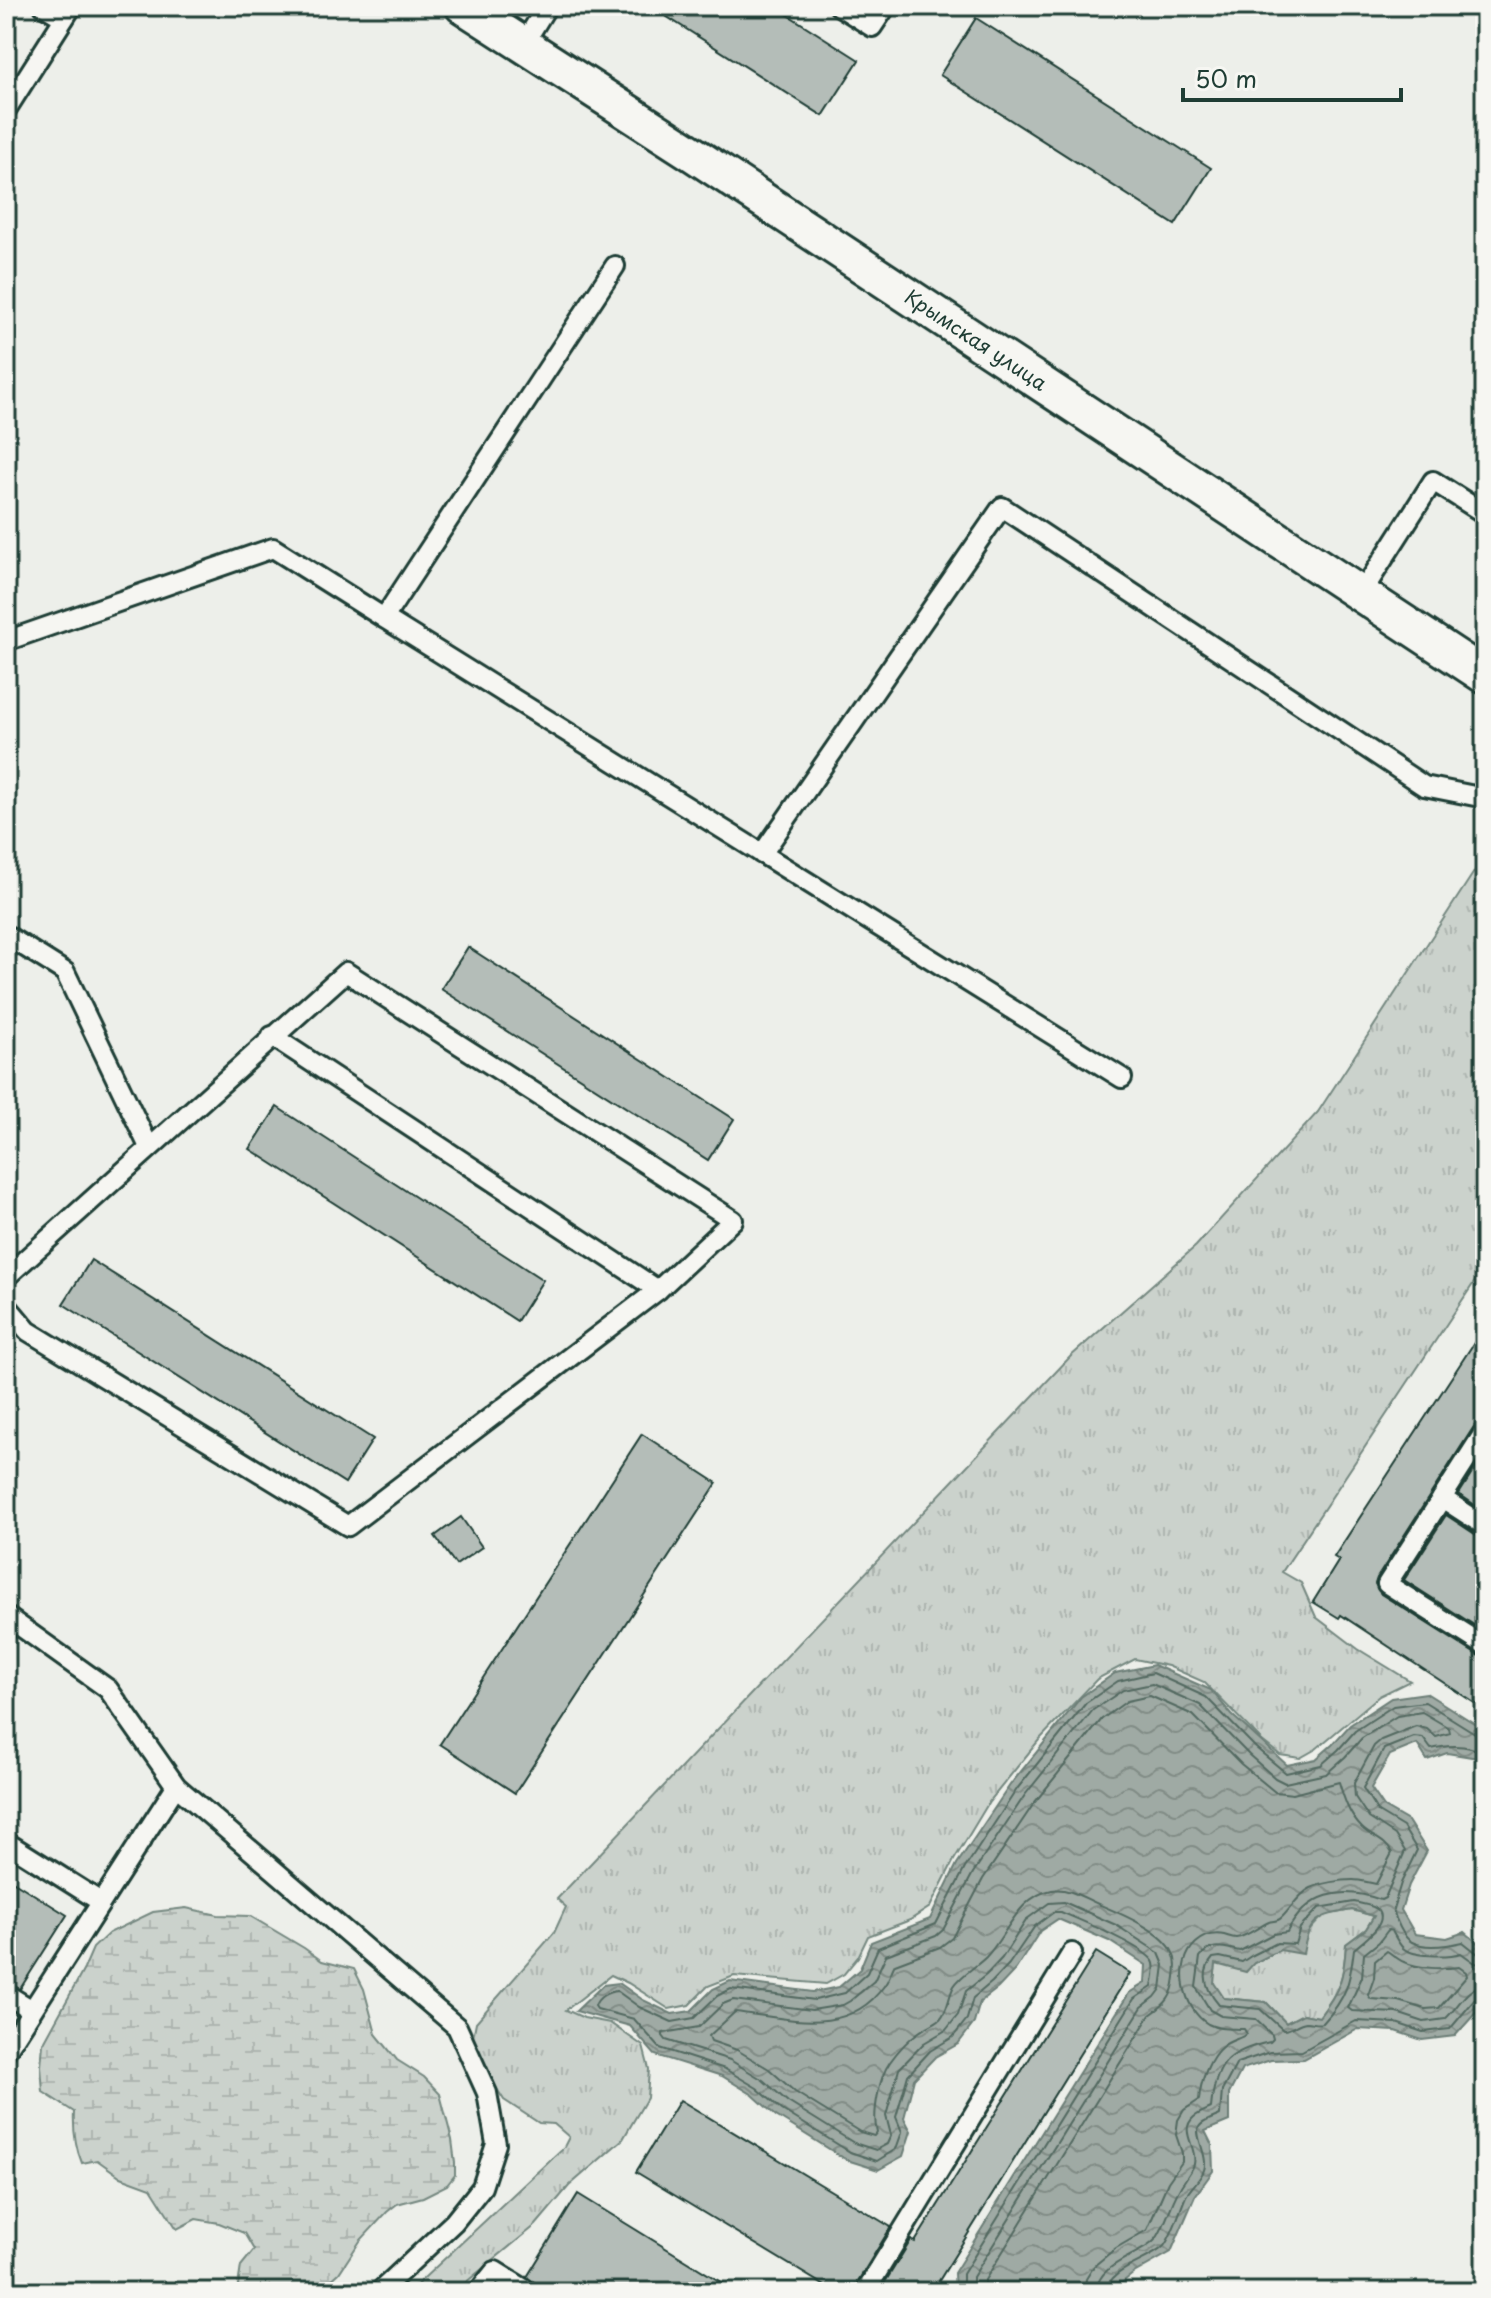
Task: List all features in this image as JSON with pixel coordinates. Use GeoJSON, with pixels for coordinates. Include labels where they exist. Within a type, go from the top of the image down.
{"type":"FeatureCollection","features":[{"type":"Feature","properties":{"kind":"street","name":"Крымская улица"},"geometry":{"type":"LineString","coordinates":[[463,6],[1485,676]]}},
{"type":"Feature","properties":{"kind":"lane"},"geometry":{"type":"LineString","coordinates":[[6,110],[68,12],[44,6]]}},
{"type":"Feature","properties":{"kind":"lane"},"geometry":{"type":"LineString","coordinates":[[523,45],[547,6]]}},
{"type":"Feature","properties":{"kind":"lane"},"geometry":{"type":"LineString","coordinates":[[839,6],[872,27],[886,6]]}},
{"type":"Feature","properties":{"kind":"lane"},"geometry":{"type":"LineString","coordinates":[[384,618],[615,266]]}},
{"type":"Feature","properties":{"kind":"lane"},"geometry":{"type":"LineString","coordinates":[[1361,594],[1433,481],[1485,514]]}},
{"type":"Feature","properties":{"kind":"lane"},"geometry":{"type":"LineString","coordinates":[[762,854],[1002,507],[1424,786],[1485,798]]}},
{"type":"Feature","properties":{"kind":"lane"},"geometry":{"type":"LineString","coordinates":[[6,641],[273,548],[1122,1078]]}},
{"type":"Feature","properties":{"kind":"lane"},"geometry":{"type":"LineString","coordinates":[[6,935],[65,972],[149,1147]]}},
{"type":"Feature","properties":{"kind":"lane"},"geometry":{"type":"LineString","coordinates":[[6,1277],[346,972],[733,1220],[658,1290],[348,1526],[28,1331],[6,1305]]}},
{"type":"Feature","properties":{"kind":"lane"},"geometry":{"type":"LineString","coordinates":[[272,1036],[658,1290]]}},
{"type":"Feature","properties":{"kind":"lane"},"geometry":{"type":"LineString","coordinates":[[1485,1431],[1387,1584],[1485,1646]]}},
{"type":"Feature","properties":{"kind":"lane"},"geometry":{"type":"LineString","coordinates":[[1442,1498],[1485,1526]]}},
{"type":"Feature","properties":{"kind":"lane"},"geometry":{"type":"LineString","coordinates":[[6,1616],[108,1689],[176,1786],[457,2027],[487,2093],[496,2144],[482,2187],[454,2222],[379,2292]]}},
{"type":"Feature","properties":{"kind":"lane"},"geometry":{"type":"LineString","coordinates":[[6,2051],[176,1786]]}},
{"type":"Feature","properties":{"kind":"lane"},"geometry":{"type":"LineString","coordinates":[[6,1842],[101,1902]]}},
{"type":"Feature","properties":{"kind":"lane"},"geometry":{"type":"LineString","coordinates":[[865,2292],[1072,1953]]}},
{"type":"Feature","properties":{"kind":"lane"},"geometry":{"type":"LineString","coordinates":[[6,1994],[32,2010]]}},
{"type":"Feature","properties":{"kind":"lane"},"geometry":{"type":"LineString","coordinates":[[478,2292],[495,2271],[529,2292]]}},
{"type":"Feature","properties":{"kind":"green space"},"geometry":{"type":"Polygon","coordinates":[[[1485,855],[1485,1266],[1282,1572],[1301,1583],[1316,1617],[1358,1649],[1410,1681],[1379,1696],[1316,1749],[1300,1758],[1280,1755],[1261,1740],[1204,1682],[1168,1666],[1135,1659],[1097,1679],[1039,1740],[989,1802],[930,1907],[910,1920],[868,1936],[858,1957],[844,1974],[826,1984],[734,1976],[708,1986],[689,2005],[669,2009],[611,1975],[566,2010],[584,2018],[610,2023],[643,2046],[649,2069],[647,2098],[623,2139],[569,2186],[536,2225],[454,2292],[409,2292],[564,2147],[569,2137],[554,2124],[539,2123],[504,2100],[471,2048],[476,2022],[554,1933],[566,1907],[557,1899],[1070,1357],[1196,1246],[1318,1112],[1485,855]]]}},
{"type":"Feature","properties":{"kind":"green space"},"geometry":{"type":"Polygon","coordinates":[[[186,1908],[218,1915],[250,1916],[322,1961],[354,1969],[364,1989],[376,2034],[397,2060],[424,2077],[440,2094],[452,2140],[455,2175],[447,2185],[423,2197],[397,2204],[387,2212],[360,2241],[339,2273],[318,2292],[244,2292],[238,2286],[241,2266],[254,2250],[244,2233],[219,2223],[196,2219],[177,2229],[151,2188],[121,2177],[97,2160],[82,2163],[75,2138],[74,2112],[43,2092],[43,2044],[93,1948],[109,1933],[153,1912],[186,1908]]]}},
{"type":"Feature","properties":{"kind":"green space"},"geometry":{"type":"Polygon","coordinates":[[[1352,1910],[1374,1916],[1366,1929],[1346,1944],[1340,1983],[1319,2017],[1303,2014],[1286,2023],[1266,2002],[1223,1998],[1213,1983],[1216,1964],[1254,1963],[1307,1933],[1324,1915],[1352,1910]]]}},
{"type":"Feature","properties":{"kind":"water"},"geometry":{"type":"Polygon","coordinates":[[[1154,1665],[1211,1690],[1232,1715],[1287,1765],[1316,1759],[1350,1725],[1391,1698],[1426,1693],[1485,1730],[1485,1764],[1478,1758],[1447,1753],[1427,1760],[1417,1744],[1390,1755],[1371,1788],[1384,1807],[1408,1821],[1427,1851],[1409,1885],[1401,1910],[1415,1934],[1447,1938],[1465,1932],[1481,1946],[1485,1967],[1481,2007],[1455,2036],[1422,2040],[1395,2031],[1358,2029],[1304,2059],[1271,2060],[1242,2069],[1229,2094],[1229,2121],[1205,2131],[1212,2145],[1213,2171],[1195,2196],[1171,2252],[1134,2273],[1110,2292],[955,2292],[954,2273],[1129,1993],[1145,1983],[1146,1965],[1109,1941],[1058,1919],[1040,1931],[1016,1969],[980,2002],[974,2023],[958,2044],[935,2057],[914,2079],[904,2118],[911,2131],[903,2156],[878,2170],[847,2160],[776,2116],[753,2095],[722,2076],[655,2055],[630,2026],[576,2011],[603,1985],[619,1983],[643,2000],[672,2014],[691,2011],[713,1989],[730,1981],[813,1992],[839,1987],[860,1969],[871,1942],[930,1919],[957,1864],[1010,1785],[1081,1697],[1115,1673],[1154,1665]],[[1352,1910],[1323,1917],[1308,1933],[1303,1954],[1280,1950],[1254,1963],[1246,1972],[1216,1964],[1214,1983],[1224,1998],[1266,2002],[1286,2023],[1303,2014],[1319,2017],[1340,1983],[1346,1944],[1366,1929],[1374,1916],[1352,1910]]]}},
{"type":"Feature","properties":{"kind":"building"},"geometry":{"type":"Polygon","coordinates":[[[650,6],[774,6],[859,60],[823,116],[650,6]]]}},
{"type":"Feature","properties":{"kind":"building"},"geometry":{"type":"Polygon","coordinates":[[[976,18],[1211,168],[1175,225],[940,75],[976,18]]]}},
{"type":"Feature","properties":{"kind":"building"},"geometry":{"type":"Polygon","coordinates":[[[468,947],[734,1119],[708,1160],[441,989],[468,947]]]}},
{"type":"Feature","properties":{"kind":"building"},"geometry":{"type":"Polygon","coordinates":[[[277,1107],[543,1280],[517,1321],[250,1149],[277,1107]]]}},
{"type":"Feature","properties":{"kind":"building"},"geometry":{"type":"Polygon","coordinates":[[[91,1260],[373,1439],[345,1483],[63,1304],[91,1260]]]}},
{"type":"Feature","properties":{"kind":"building"},"geometry":{"type":"Polygon","coordinates":[[[1485,1326],[1485,1419],[1475,1425],[1375,1584],[1381,1594],[1485,1658],[1485,1710],[1341,1615],[1339,1618],[1313,1602],[1339,1560],[1334,1557],[1485,1326]]]}},
{"type":"Feature","properties":{"kind":"building"},"geometry":{"type":"Polygon","coordinates":[[[642,1434],[717,1483],[515,1793],[440,1744],[642,1434]]]}},
{"type":"Feature","properties":{"kind":"building"},"geometry":{"type":"Polygon","coordinates":[[[1485,1453],[1485,1512],[1459,1494],[1485,1453]]]}},
{"type":"Feature","properties":{"kind":"building"},"geometry":{"type":"Polygon","coordinates":[[[1446,1515],[1485,1538],[1485,1632],[1404,1580],[1446,1515]]]}},
{"type":"Feature","properties":{"kind":"building"},"geometry":{"type":"Polygon","coordinates":[[[461,1517],[482,1547],[456,1565],[435,1536],[461,1517]]]}},
{"type":"Feature","properties":{"kind":"building"},"geometry":{"type":"Polygon","coordinates":[[[6,1877],[67,1915],[20,1989],[6,1982],[6,1877]]]}},
{"type":"Feature","properties":{"kind":"building"},"geometry":{"type":"Polygon","coordinates":[[[1096,1952],[1130,1973],[932,2292],[879,2292],[911,2240],[915,2242],[1096,1952]]]}},
{"type":"Feature","properties":{"kind":"building"},"geometry":{"type":"Polygon","coordinates":[[[680,2100],[891,2227],[853,2292],[835,2292],[636,2172],[680,2100]]]}},
{"type":"Feature","properties":{"kind":"building"},"geometry":{"type":"Polygon","coordinates":[[[578,2194],[737,2292],[541,2292],[539,2286],[527,2277],[578,2194]]]}}]}
